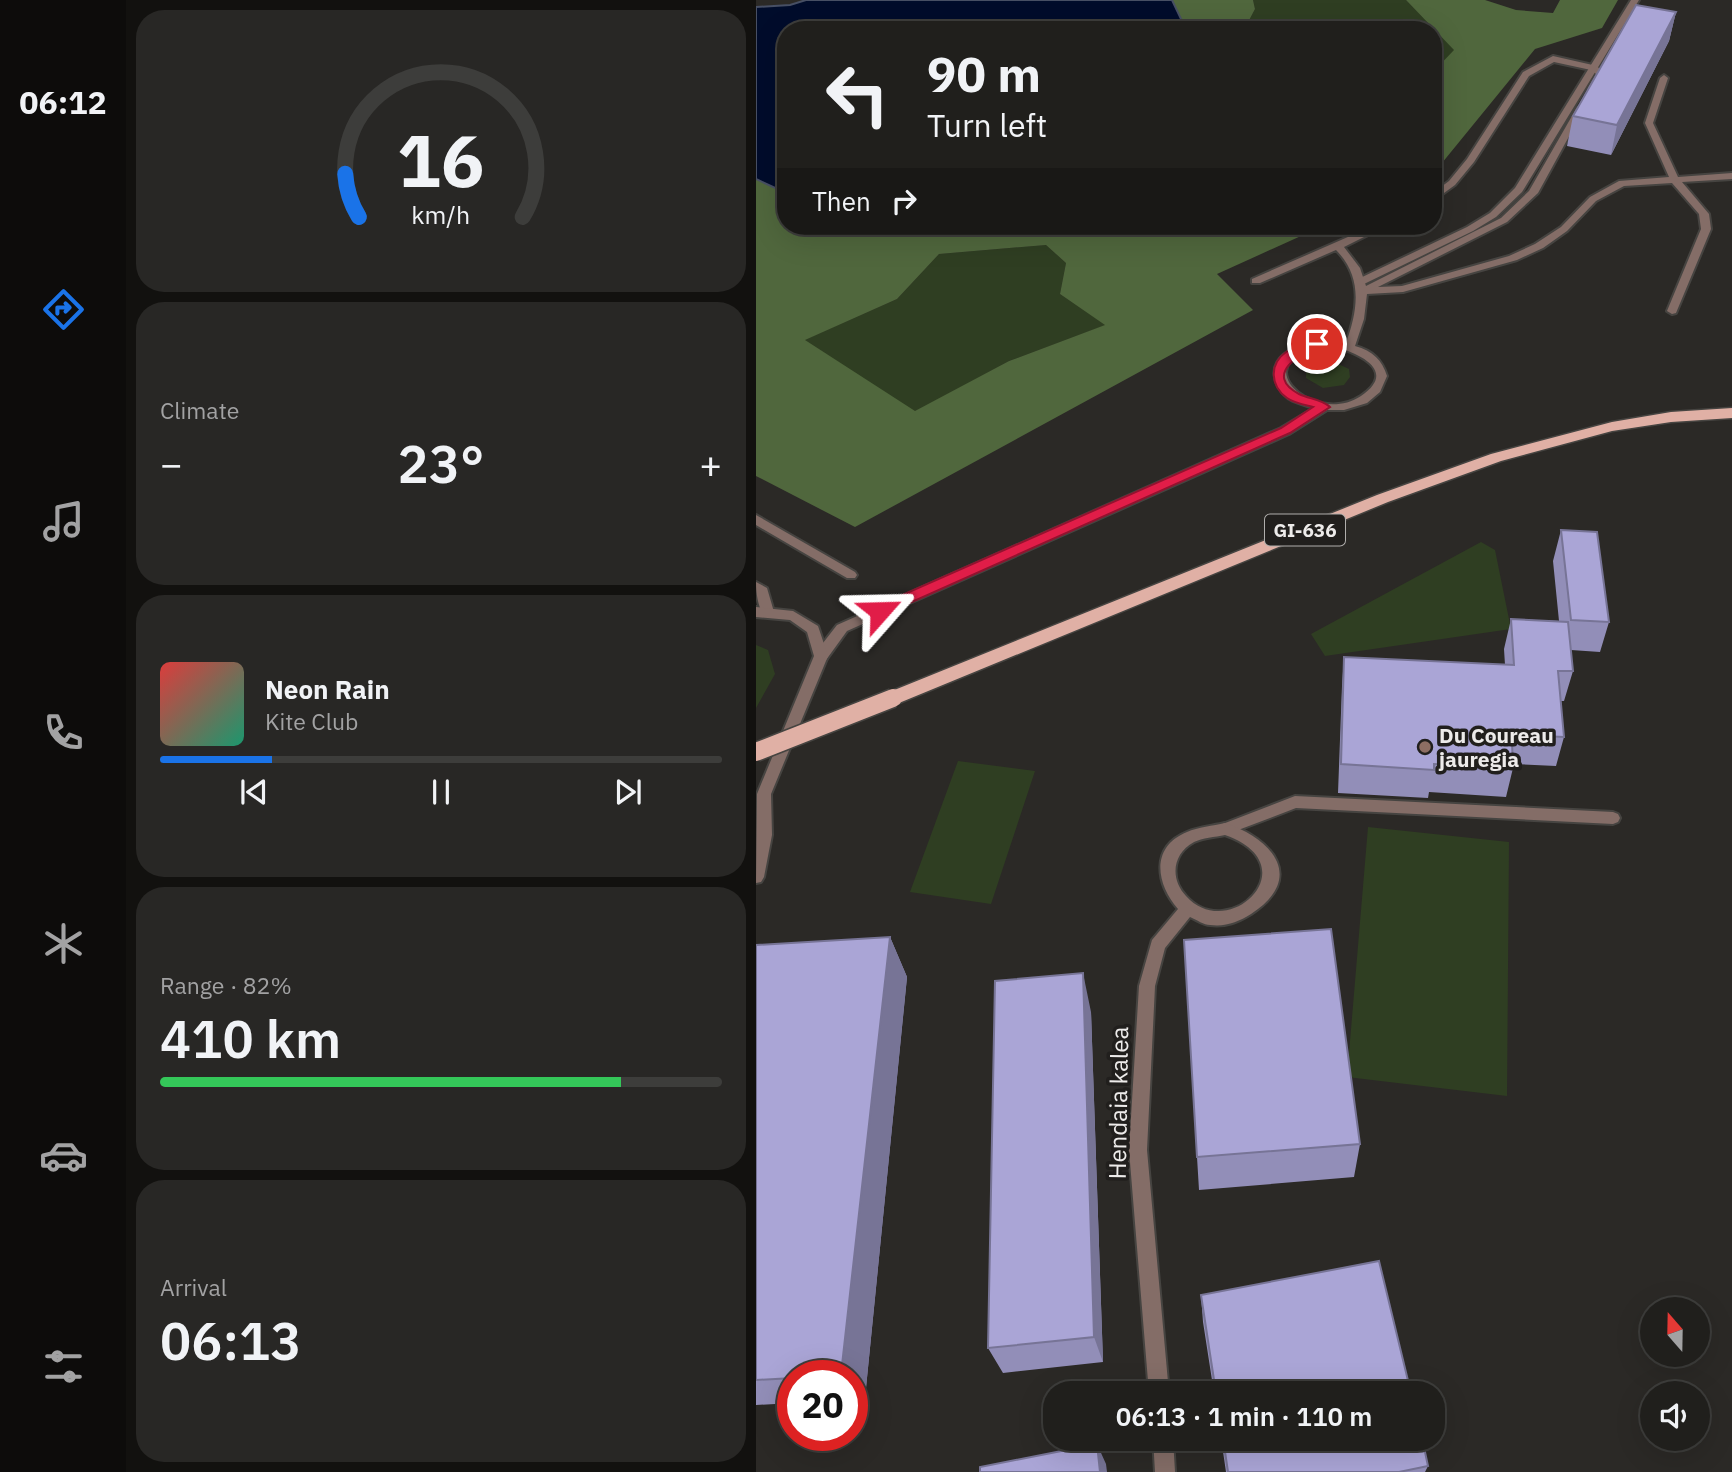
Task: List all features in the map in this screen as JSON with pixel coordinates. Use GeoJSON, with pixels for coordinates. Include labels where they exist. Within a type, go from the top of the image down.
{"type":"FeatureCollection","features":[{"type":"Feature","properties":{"kind":"main road","name":"GI-636"},"geometry":{"type":"LineString","coordinates":[[756,752],[1381,499],[1516,450],[1619,424],[1678,416],[1732,413]]}},
{"type":"Feature","properties":{"kind":"street"},"geometry":{"type":"LineString","coordinates":[[1594,68],[1635,0]]}},
{"type":"Feature","properties":{"kind":"street"},"geometry":{"type":"LineString","coordinates":[[1362,286],[1504,220],[1533,193],[1600,74],[1594,68],[1553,58],[1526,74],[1471,160],[1442,191]]}},
{"type":"Feature","properties":{"kind":"street"},"geometry":{"type":"LineString","coordinates":[[1664,78],[1649,123],[1675,180],[1704,214],[1706,229],[1672,311]]}},
{"type":"Feature","properties":{"kind":"street"},"geometry":{"type":"LineString","coordinates":[[1362,286],[1403,289],[1513,258],[1539,246],[1564,229],[1593,199],[1607,189],[1636,181],[1732,176]]}},
{"type":"Feature","properties":{"kind":"street"},"geometry":{"type":"LineString","coordinates":[[1256,281],[1361,235]]}},
{"type":"Feature","properties":{"kind":"street"},"geometry":{"type":"LineString","coordinates":[[1337,246],[1349,255],[1362,286],[1357,326],[1350,346]]}},
{"type":"Feature","properties":{"kind":"street"},"geometry":{"type":"LineString","coordinates":[[756,877],[765,835],[760,797],[821,656],[842,628],[1285,430],[1324,407],[1356,403],[1369,397],[1382,379],[1374,359],[1350,346],[1326,344],[1301,348],[1289,355],[1281,365],[1279,375],[1283,386],[1300,399],[1324,407]]}},
{"type":"Feature","properties":{"kind":"street"},"geometry":{"type":"LineString","coordinates":[[756,519],[851,575]]}},
{"type":"Feature","properties":{"kind":"street"},"geometry":{"type":"LineString","coordinates":[[756,587],[762,591],[762,612],[793,617],[813,629],[821,656]]}},
{"type":"Feature","properties":{"kind":"street"},"geometry":{"type":"LineString","coordinates":[[1224,829],[1255,841],[1265,853],[1270,866],[1270,881],[1264,895],[1238,915],[1220,918],[1203,916],[1187,910],[1175,900],[1167,886],[1166,871],[1170,857],[1179,845],[1192,835],[1224,829],[1295,802],[1613,818]]}},
{"type":"Feature","properties":{"kind":"street","name":"Hendaia kalea"},"geometry":{"type":"LineString","coordinates":[[1158,1381],[1139,1150],[1147,986],[1158,945],[1187,910]]}},
{"type":"Feature","properties":{"kind":"street"},"geometry":{"type":"LineString","coordinates":[[1164,1451],[1165,1472]]}},
{"type":"Feature","properties":{"kind":"green space"},"geometry":{"type":"Polygon","coordinates":[[[1172,0],[1253,0],[1255,9],[1249,21],[1182,20],[1172,0]]]}},
{"type":"Feature","properties":{"kind":"green space"},"geometry":{"type":"Polygon","coordinates":[[[1253,0],[1406,0],[1427,21],[1249,21],[1255,9],[1253,0]]]}},
{"type":"Feature","properties":{"kind":"green space"},"geometry":{"type":"Polygon","coordinates":[[[1406,0],[1485,0],[1516,10],[1553,13],[1560,0],[1618,0],[1602,28],[1535,49],[1442,163],[1442,63],[1454,50],[1442,38],[1442,21],[1426,21],[1406,0]]]}},
{"type":"Feature","properties":{"kind":"green space"},"geometry":{"type":"Polygon","coordinates":[[[1442,37],[1455,50],[1442,63],[1442,37]]]}},
{"type":"Feature","properties":{"kind":"green space"},"geometry":{"type":"Polygon","coordinates":[[[756,179],[777,189],[777,235],[1303,235],[1217,274],[1253,310],[855,527],[756,476],[756,179]],[[1046,245],[939,254],[897,299],[805,340],[915,411],[1009,361],[1105,325],[1060,294],[1066,263],[1046,245]]]}},
{"type":"Feature","properties":{"kind":"green space"},"geometry":{"type":"Polygon","coordinates":[[[1046,245],[1066,263],[1060,294],[1106,325],[1009,361],[915,412],[804,340],[897,299],[939,254],[1046,245]]]}},
{"type":"Feature","properties":{"kind":"green space"},"geometry":{"type":"Polygon","coordinates":[[[1332,361],[1349,369],[1350,377],[1344,385],[1323,388],[1306,378],[1312,365],[1332,361]]]}},
{"type":"Feature","properties":{"kind":"green space"},"geometry":{"type":"Polygon","coordinates":[[[1481,542],[1495,550],[1511,629],[1325,656],[1311,634],[1481,542]]]}},
{"type":"Feature","properties":{"kind":"green space"},"geometry":{"type":"Polygon","coordinates":[[[756,645],[768,650],[775,674],[756,708],[756,645]]]}},
{"type":"Feature","properties":{"kind":"green space"},"geometry":{"type":"Polygon","coordinates":[[[958,761],[1035,771],[991,904],[910,892],[958,761]]]}},
{"type":"Feature","properties":{"kind":"green space"},"geometry":{"type":"Polygon","coordinates":[[[1368,827],[1509,842],[1507,1096],[1347,1077],[1368,827]]]}},
{"type":"Feature","properties":{"kind":"water"},"geometry":{"type":"Polygon","coordinates":[[[806,0],[1172,0],[1182,21],[777,21],[777,189],[756,179],[756,7],[790,5],[806,0]]]}},
{"type":"Feature","properties":{"kind":"building"},"geometry":{"type":"Polygon","coordinates":[[[1636,5],[1676,12],[1617,125],[1573,116],[1636,5]]]}},
{"type":"Feature","properties":{"kind":"building"},"geometry":{"type":"Polygon","coordinates":[[[1561,530],[1597,532],[1609,622],[1571,620],[1561,530]]]}},
{"type":"Feature","properties":{"kind":"building"},"geometry":{"type":"Polygon","coordinates":[[[1511,619],[1568,622],[1573,671],[1558,671],[1564,737],[1519,735],[1519,742],[1512,742],[1513,768],[1434,764],[1434,770],[1341,764],[1344,657],[1514,665],[1511,619]]]}},
{"type":"Feature","properties":{"kind":"building"},"geometry":{"type":"Polygon","coordinates":[[[1331,929],[1360,1144],[1197,1157],[1184,940],[1331,929]]]}},
{"type":"Feature","properties":{"kind":"building"},"geometry":{"type":"Polygon","coordinates":[[[890,937],[843,1360],[777,1360],[777,1379],[756,1380],[756,945],[890,937]]]}},
{"type":"Feature","properties":{"kind":"building"},"geometry":{"type":"Polygon","coordinates":[[[1083,973],[1094,1337],[988,1348],[995,981],[1083,973]]]}},
{"type":"Feature","properties":{"kind":"building"},"geometry":{"type":"Polygon","coordinates":[[[1379,1261],[1408,1381],[1214,1381],[1201,1295],[1379,1261]]]}},
{"type":"Feature","properties":{"kind":"building"},"geometry":{"type":"Polygon","coordinates":[[[1061,1451],[1098,1451],[1100,1472],[980,1472],[980,1467],[1061,1451]]]}},
{"type":"Feature","properties":{"kind":"building"},"geometry":{"type":"Polygon","coordinates":[[[1225,1451],[1425,1451],[1428,1466],[1399,1472],[1228,1472],[1225,1451]]]}},
{"type":"Feature","properties":{"kind":"place","name":"Du Coureau jauregia"},"geometry":{"type":"Point","coordinates":[1425,747]}},
{"type":"Feature","properties":{"kind":"route"},"geometry":{"type":"LineString","coordinates":[[880,611],[1285,430],[1324,407],[1292,396],[1283,386],[1279,375],[1281,365],[1289,355],[1301,348],[1317,344]]}}]}
